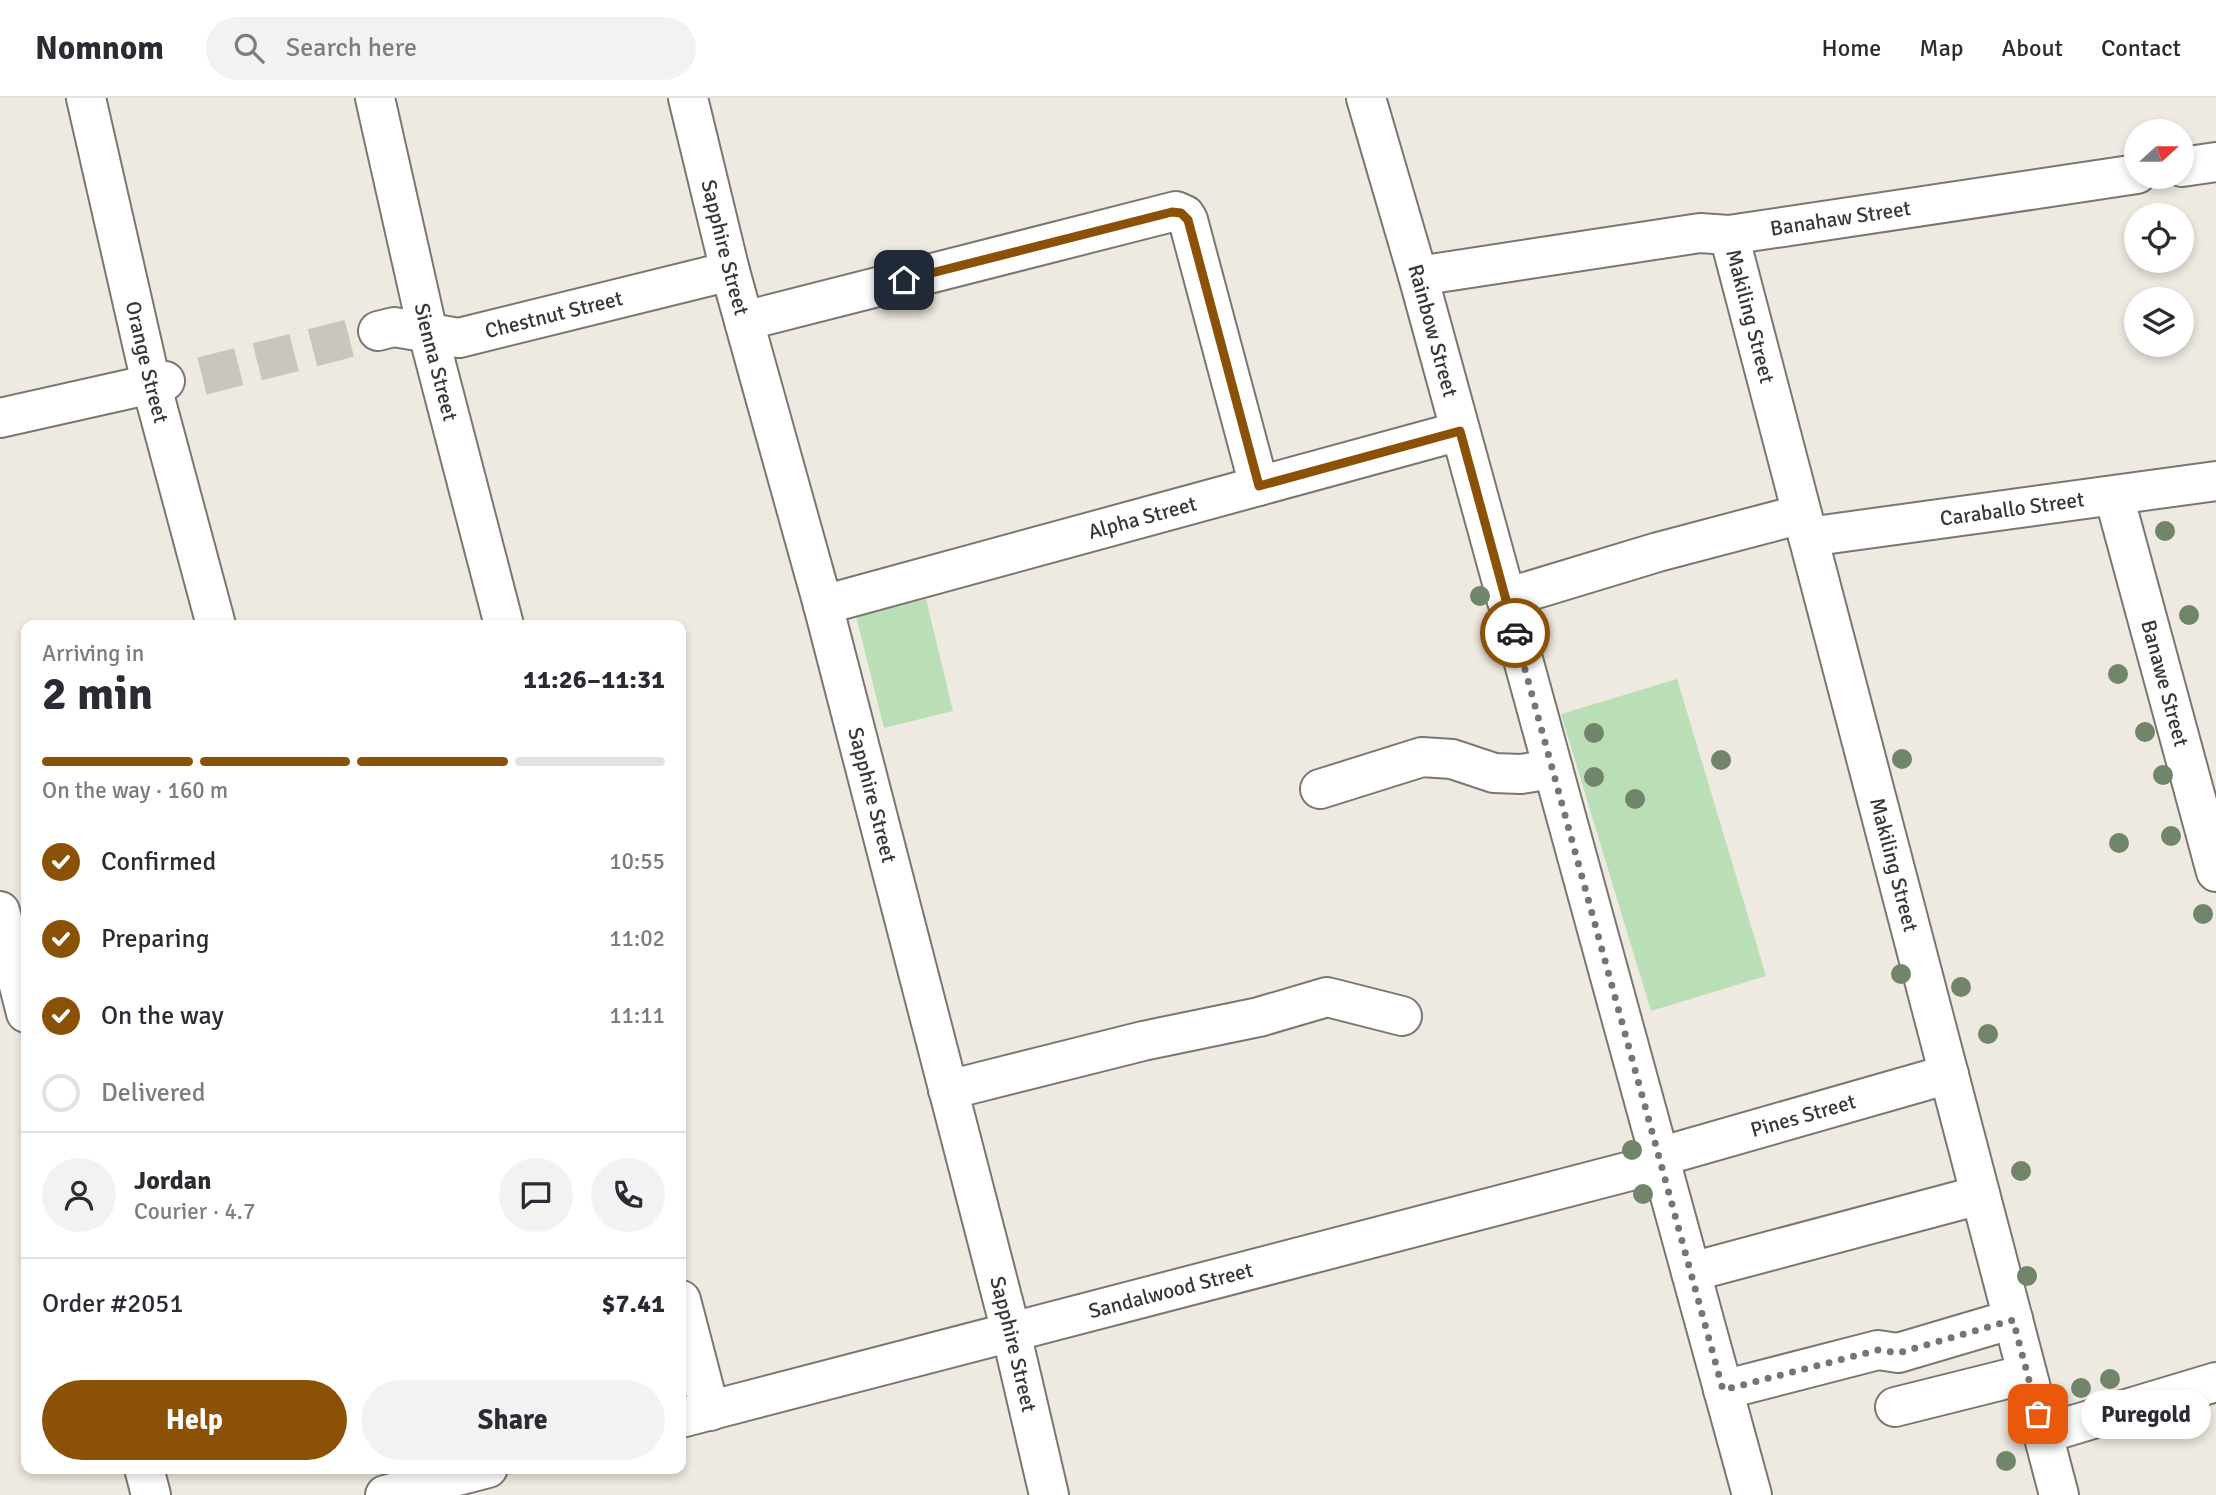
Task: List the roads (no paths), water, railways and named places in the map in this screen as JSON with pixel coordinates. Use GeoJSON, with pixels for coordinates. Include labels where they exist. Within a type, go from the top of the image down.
{"type":"FeatureCollection","features":[{"type":"Feature","properties":{"kind":"street","name":"Orange Street"},"geometry":{"type":"LineString","coordinates":[[86,98],[215,620]]}},
{"type":"Feature","properties":{"kind":"street","name":"Sienna Street"},"geometry":{"type":"LineString","coordinates":[[374,98],[428,333],[503,620]]}},
{"type":"Feature","properties":{"kind":"street","name":"Sapphire Street"},"geometry":{"type":"LineString","coordinates":[[688,98],[730,271],[823,605],[1011,1332],[1049,1495]]}},
{"type":"Feature","properties":{"kind":"street","name":"Rainbow Street"},"geometry":{"type":"LineString","coordinates":[[1366,98],[1418,276],[1752,1495]]}},
{"type":"Feature","properties":{"kind":"street"},"geometry":{"type":"LineString","coordinates":[[2194,165],[2216,162]]}},
{"type":"Feature","properties":{"kind":"street","name":"Banahaw Street"},"geometry":{"type":"LineString","coordinates":[[1418,276],[1700,233],[1729,235],[2124,176]]}},
{"type":"Feature","properties":{"kind":"street"},"geometry":{"type":"LineString","coordinates":[[744,321],[1176,211],[1185,215],[1188,220],[1259,486]]}},
{"type":"Feature","properties":{"kind":"street","name":"Makiling Street"},"geometry":{"type":"LineString","coordinates":[[1729,235],[2059,1495]]}},
{"type":"Feature","properties":{"kind":"street","name":"Chestnut Street"},"geometry":{"type":"LineString","coordinates":[[378,331],[394,327],[459,338],[730,271]]}},
{"type":"Feature","properties":{"kind":"street"},"geometry":{"type":"LineString","coordinates":[[0,418],[158,382]]}},
{"type":"Feature","properties":{"kind":"street","name":"Alpha Street"},"geometry":{"type":"LineString","coordinates":[[823,605],[1460,431]]}},
{"type":"Feature","properties":{"kind":"street","name":"Caraballo Street"},"geometry":{"type":"LineString","coordinates":[[1506,598],[1658,552],[1805,526],[2114,496],[2216,481]]}},
{"type":"Feature","properties":{"kind":"street","name":"Banawe Street"},"geometry":{"type":"LineString","coordinates":[[2114,496],[2216,872]]}},
{"type":"Feature","properties":{"kind":"street"},"geometry":{"type":"LineString","coordinates":[[1320,789],[1422,757],[1452,759],[1494,773],[1521,774],[1553,769]]}},
{"type":"Feature","properties":{"kind":"street"},"geometry":{"type":"LineString","coordinates":[[0,911],[21,993]]}},
{"type":"Feature","properties":{"kind":"street"},"geometry":{"type":"LineString","coordinates":[[948,1090],[1143,1041],[1259,1017],[1327,997],[1402,1016]]}},
{"type":"Feature","properties":{"kind":"street","name":"Pines Street"},"geometry":{"type":"LineString","coordinates":[[1660,1160],[1949,1074]]}},
{"type":"Feature","properties":{"kind":"street","name":"Sandalwood Street"},"geometry":{"type":"LineString","coordinates":[[695,1414],[1660,1160]]}},
{"type":"Feature","properties":{"kind":"street"},"geometry":{"type":"LineString","coordinates":[[1691,1272],[1980,1195]]}},
{"type":"Feature","properties":{"kind":"street"},"geometry":{"type":"LineString","coordinates":[[1723,1390],[1878,1350],[1898,1353],[2013,1320]]}},
{"type":"Feature","properties":{"kind":"street"},"geometry":{"type":"LineString","coordinates":[[686,1341],[695,1414]]}},
{"type":"Feature","properties":{"kind":"street"},"geometry":{"type":"LineString","coordinates":[[1895,1407],[2027,1374]]}},
{"type":"Feature","properties":{"kind":"street"},"geometry":{"type":"LineString","coordinates":[[2043,1434],[2216,1382]]}},
{"type":"Feature","properties":{"kind":"street"},"geometry":{"type":"LineString","coordinates":[[146,1474],[151,1495]]}},
{"type":"Feature","properties":{"kind":"street"},"geometry":{"type":"LineString","coordinates":[[386,1495],[442,1474]]}},
{"type":"Feature","properties":{"kind":"tunnel"},"geometry":{"type":"LineString","coordinates":[[202,376],[378,331]]}},
{"type":"Feature","properties":{"kind":"place","name":"Puregold"},"geometry":{"type":"Point","coordinates":[2038,1414]}}]}
